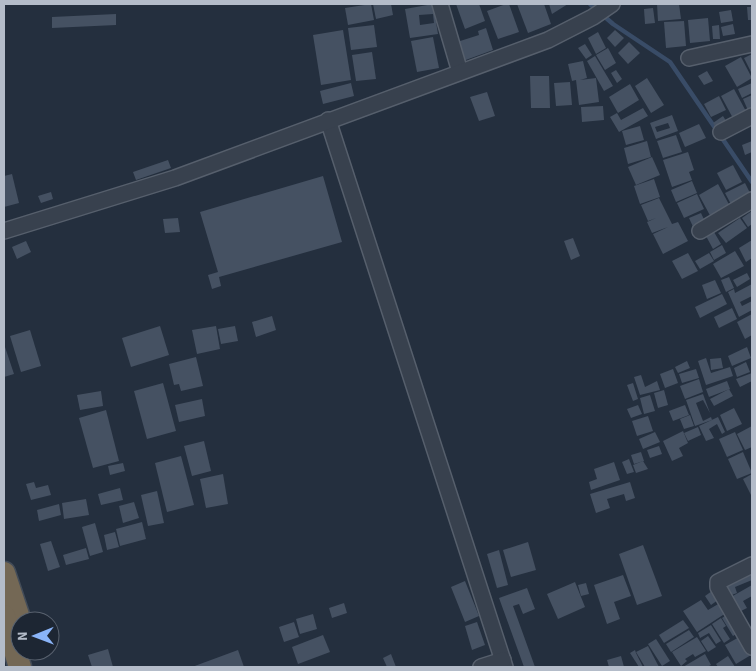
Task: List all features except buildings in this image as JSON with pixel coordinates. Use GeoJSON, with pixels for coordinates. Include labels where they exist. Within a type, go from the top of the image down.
{"type":"FeatureCollection","features":[{"type":"Feature","properties":{"kind":"highway"},"geometry":{"type":"LineString","coordinates":[[4,573],[17,611]]}},
{"type":"Feature","properties":{"kind":"highway"},"geometry":{"type":"LineString","coordinates":[[4,616],[20,667]]}},
{"type":"Feature","properties":{"kind":"street"},"geometry":{"type":"LineString","coordinates":[[440,4],[460,72]]}},
{"type":"Feature","properties":{"kind":"street"},"geometry":{"type":"LineString","coordinates":[[4,231],[175,178],[548,40],[593,17],[612,4]]}},
{"type":"Feature","properties":{"kind":"street"},"geometry":{"type":"LineString","coordinates":[[689,58],[752,44]]}},
{"type":"Feature","properties":{"kind":"street"},"geometry":{"type":"LineString","coordinates":[[720,132],[752,116]]}},
{"type":"Feature","properties":{"kind":"street"},"geometry":{"type":"LineString","coordinates":[[328,120],[504,664],[481,667]]}},
{"type":"Feature","properties":{"kind":"street"},"geometry":{"type":"LineString","coordinates":[[700,231],[752,200]]}},
{"type":"Feature","properties":{"kind":"street"},"geometry":{"type":"LineString","coordinates":[[752,565],[718,582],[718,588],[752,647]]}},
{"type":"Feature","properties":{"kind":"waterway"},"geometry":{"type":"LineString","coordinates":[[590,4],[613,24],[670,62],[752,182]]}}]}
